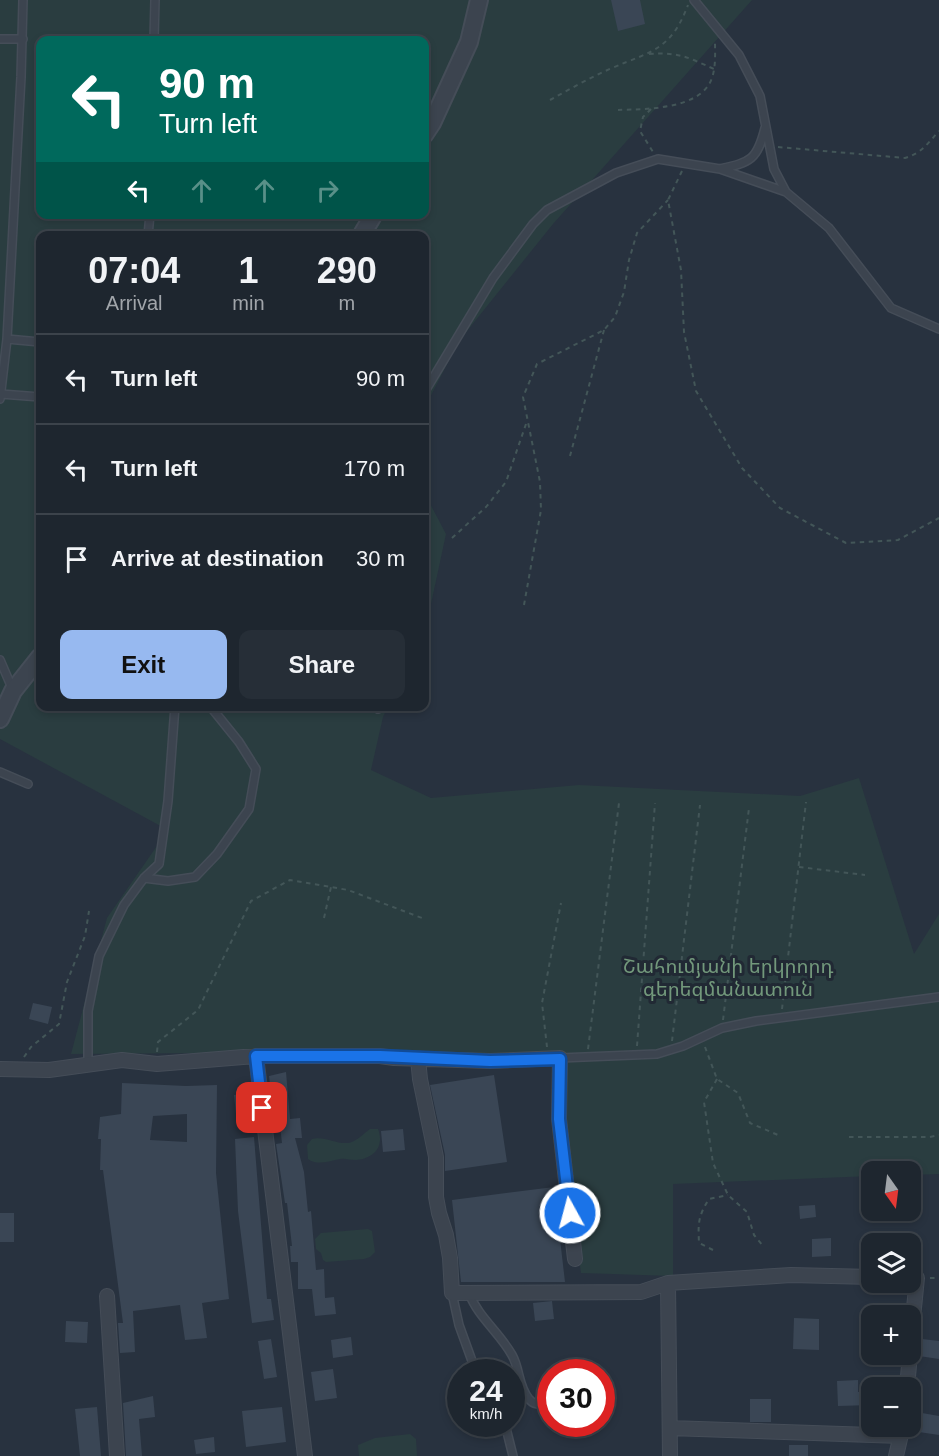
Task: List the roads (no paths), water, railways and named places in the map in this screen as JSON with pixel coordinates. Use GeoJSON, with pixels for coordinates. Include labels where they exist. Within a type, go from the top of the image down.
{"type":"FeatureCollection","features":[{"type":"Feature","properties":{"kind":"street"},"geometry":{"type":"LineString","coordinates":[[429,128],[470,42],[479,0]]}},
{"type":"Feature","properties":{"kind":"street"},"geometry":{"type":"LineString","coordinates":[[0,719],[13,691],[36,662]]}},
{"type":"Feature","properties":{"kind":"street"},"geometry":{"type":"LineString","coordinates":[[256,1056],[305,1456]]}},
{"type":"Feature","properties":{"kind":"street"},"geometry":{"type":"LineString","coordinates":[[0,1069],[49,1070],[122,1060],[156,1064],[256,1056],[380,1056],[490,1061],[554,1059],[575,1259]]}},
{"type":"Feature","properties":{"kind":"street"},"geometry":{"type":"LineString","coordinates":[[418,1059],[420,1080],[436,1157],[436,1197],[448,1246],[452,1293],[641,1292],[668,1282],[790,1275],[861,1277]]}},
{"type":"Feature","properties":{"kind":"street"},"geometry":{"type":"LineString","coordinates":[[668,1282],[670,1456]]}},
{"type":"Feature","properties":{"kind":"street"},"geometry":{"type":"LineString","coordinates":[[107,1296],[117,1456]]}},
{"type":"Feature","properties":{"kind":"street"},"geometry":{"type":"LineString","coordinates":[[670,1428],[861,1430]]}},
{"type":"Feature","properties":{"kind":"street"},"geometry":{"type":"LineString","coordinates":[[896,1456],[901,1437]]}},
{"type":"Feature","properties":{"kind":"lane"},"geometry":{"type":"LineString","coordinates":[[23,0],[23,39],[7,339],[0,397],[36,397]]}},
{"type":"Feature","properties":{"kind":"lane"},"geometry":{"type":"LineString","coordinates":[[154,36],[155,0]]}},
{"type":"Feature","properties":{"kind":"lane"},"geometry":{"type":"LineString","coordinates":[[694,0],[739,55],[760,96],[774,169],[786,192]]}},
{"type":"Feature","properties":{"kind":"lane"},"geometry":{"type":"LineString","coordinates":[[0,39],[23,39]]}},
{"type":"Feature","properties":{"kind":"lane"},"geometry":{"type":"LineString","coordinates":[[720,169],[744,164],[760,149],[766,126]]}},
{"type":"Feature","properties":{"kind":"lane"},"geometry":{"type":"LineString","coordinates":[[429,385],[493,278],[533,224],[547,210],[615,173],[658,159],[720,169],[786,192],[829,228],[891,308],[939,329]]}},
{"type":"Feature","properties":{"kind":"lane"},"geometry":{"type":"LineString","coordinates":[[7,339],[36,342]]}},
{"type":"Feature","properties":{"kind":"lane"},"geometry":{"type":"LineString","coordinates":[[0,660],[13,691]]}},
{"type":"Feature","properties":{"kind":"lane"},"geometry":{"type":"LineString","coordinates":[[88,1064],[88,1011],[99,956],[124,905],[144,878],[159,864],[168,801],[175,711]]}},
{"type":"Feature","properties":{"kind":"lane"},"geometry":{"type":"LineString","coordinates":[[144,878],[168,881],[195,878],[217,854],[249,809],[256,769],[239,742],[214,711]]}},
{"type":"Feature","properties":{"kind":"lane"},"geometry":{"type":"LineString","coordinates":[[0,772],[28,784]]}},
{"type":"Feature","properties":{"kind":"lane"},"geometry":{"type":"LineString","coordinates":[[554,1059],[657,1054],[702,1038],[722,1028],[939,997]]}},
{"type":"Feature","properties":{"kind":"lane"},"geometry":{"type":"LineString","coordinates":[[452,1293],[459,1325],[471,1359]]}},
{"type":"Feature","properties":{"kind":"lane"},"geometry":{"type":"LineString","coordinates":[[469,1293],[473,1304],[513,1356],[520,1383],[530,1401],[537,1404]]}},
{"type":"Feature","properties":{"kind":"lane"},"geometry":{"type":"LineString","coordinates":[[508,1437],[513,1456]]}},
{"type":"Feature","properties":{"kind":"park label","name":"Շահումյանի երկրորդ գերեզմանատուն"},"geometry":{"type":"Point","coordinates":[728,978]}}]}
